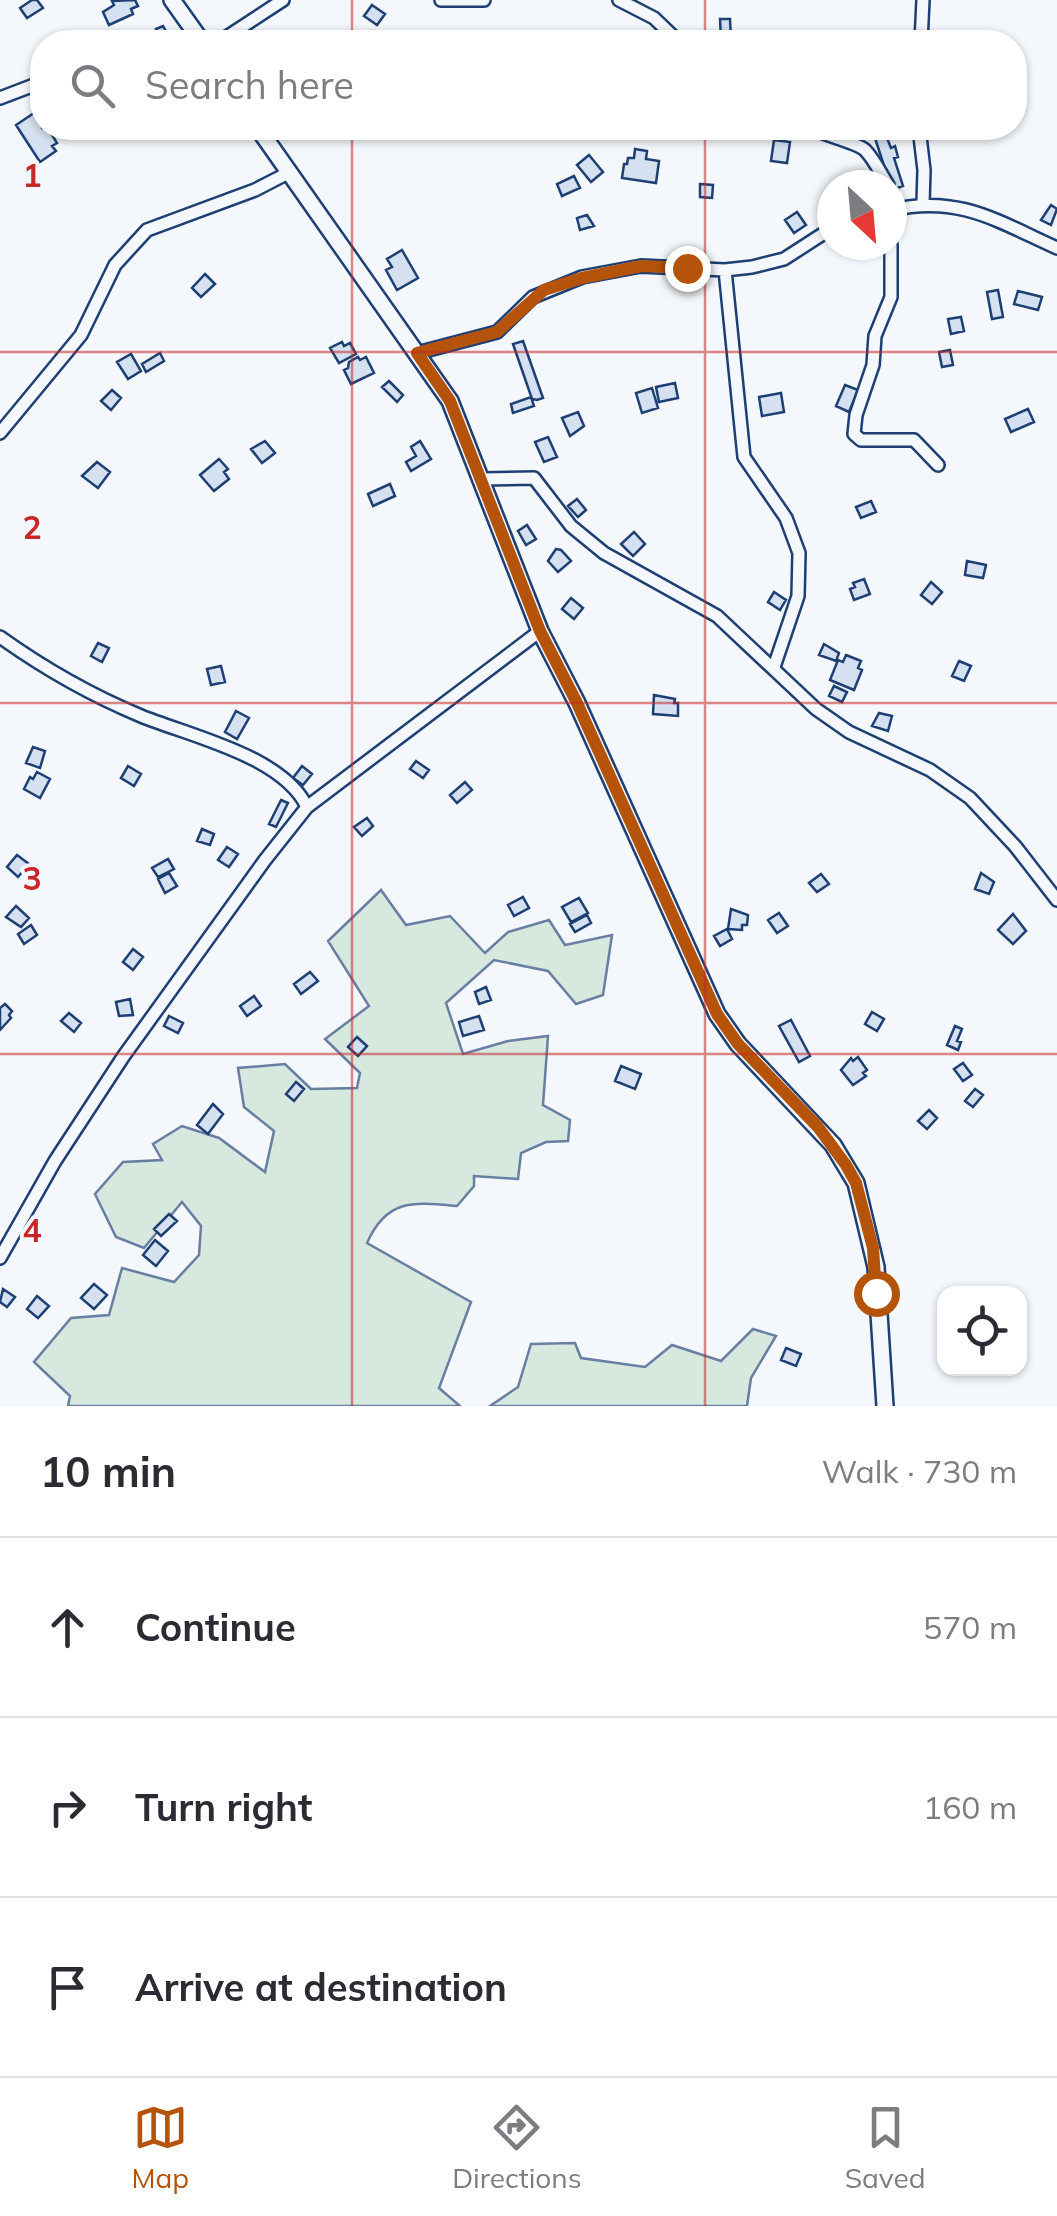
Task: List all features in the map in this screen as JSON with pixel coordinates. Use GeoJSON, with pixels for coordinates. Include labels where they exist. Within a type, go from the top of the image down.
{"type":"FeatureCollection","features":[{"type":"Feature","properties":{"kind":"street"},"geometry":{"type":"LineString","coordinates":[[172,0],[189,30]]}},
{"type":"Feature","properties":{"kind":"street"},"geometry":{"type":"LineString","coordinates":[[237,30],[283,0]]}},
{"type":"Feature","properties":{"kind":"street"},"geometry":{"type":"LineString","coordinates":[[441,0],[484,0]]}},
{"type":"Feature","properties":{"kind":"street"},"geometry":{"type":"LineString","coordinates":[[620,0],[654,18],[666,30]]}},
{"type":"Feature","properties":{"kind":"street"},"geometry":{"type":"LineString","coordinates":[[922,30],[923,0]]}},
{"type":"Feature","properties":{"kind":"street"},"geometry":{"type":"LineString","coordinates":[[0,98],[30,87]]}},
{"type":"Feature","properties":{"kind":"street"},"geometry":{"type":"LineString","coordinates":[[266,140],[450,401],[540,631],[577,703],[717,1014],[738,1044],[833,1144],[856,1183],[876,1267],[885,1406]]}},
{"type":"Feature","properties":{"kind":"street"},"geometry":{"type":"LineString","coordinates":[[837,140],[866,151],[878,170]]}},
{"type":"Feature","properties":{"kind":"street"},"geometry":{"type":"LineString","coordinates":[[920,140],[924,204]]}},
{"type":"Feature","properties":{"kind":"street"},"geometry":{"type":"LineString","coordinates":[[0,433],[81,335],[104,283],[135,240],[147,230],[256,190],[288,173]]}},
{"type":"Feature","properties":{"kind":"street"},"geometry":{"type":"LineString","coordinates":[[907,207],[924,204],[982,212],[1057,248]]}},
{"type":"Feature","properties":{"kind":"street"},"geometry":{"type":"LineString","coordinates":[[417,353],[497,332],[544,290],[582,278],[641,266],[724,270],[784,258],[817,237]]}},
{"type":"Feature","properties":{"kind":"street"},"geometry":{"type":"LineString","coordinates":[[891,260],[892,298],[874,336],[873,365],[856,414],[854,434],[861,440],[914,440],[938,465]]}},
{"type":"Feature","properties":{"kind":"street"},"geometry":{"type":"LineString","coordinates":[[724,270],[744,458],[786,518],[799,553],[798,596],[774,668]]}},
{"type":"Feature","properties":{"kind":"street"},"geometry":{"type":"LineString","coordinates":[[482,479],[534,478],[547,498],[589,542],[717,616],[816,709],[849,732],[930,770],[970,798],[1015,846],[1057,900]]}},
{"type":"Feature","properties":{"kind":"street"},"geometry":{"type":"LineString","coordinates":[[0,1258],[123,1057],[265,860],[308,807],[540,631]]}},
{"type":"Feature","properties":{"kind":"street"},"geometry":{"type":"LineString","coordinates":[[0,636],[102,698],[243,753],[301,794],[308,807]]}},
{"type":"Feature","properties":{"kind":"shaded area"},"geometry":{"type":"Polygon","coordinates":[[[381,890],[406,925],[450,916],[485,953],[508,932],[549,920],[565,945],[612,935],[603,995],[576,1004],[548,971],[494,960],[446,1003],[463,1054],[508,1041],[548,1036],[543,1105],[570,1120],[568,1141],[546,1142],[521,1153],[518,1179],[474,1176],[474,1186],[457,1206],[415,1204],[393,1210],[367,1243],[471,1302],[439,1388],[460,1406],[68,1406],[70,1396],[34,1362],[71,1318],[109,1315],[122,1268],[174,1282],[199,1255],[201,1226],[182,1202],[144,1248],[116,1237],[95,1194],[123,1162],[162,1160],[153,1144],[182,1126],[219,1138],[265,1172],[274,1131],[244,1107],[238,1068],[285,1064],[311,1089],[357,1088],[360,1073],[325,1039],[369,1006],[328,941],[381,890]]]}},
{"type":"Feature","properties":{"kind":"shaded area"},"geometry":{"type":"Polygon","coordinates":[[[753,1329],[776,1336],[751,1378],[747,1406],[490,1406],[518,1387],[531,1344],[575,1343],[581,1358],[645,1367],[672,1345],[721,1361],[753,1329]]]}},
{"type":"Feature","properties":{"kind":"building"},"geometry":{"type":"Polygon","coordinates":[[[32,0],[43,8],[27,18],[20,8],[32,0]]]}},
{"type":"Feature","properties":{"kind":"building"},"geometry":{"type":"Polygon","coordinates":[[[135,0],[138,6],[131,9],[133,14],[109,25],[103,12],[114,5],[112,1],[135,0]]]}},
{"type":"Feature","properties":{"kind":"building"},"geometry":{"type":"Polygon","coordinates":[[[372,5],[385,14],[377,25],[364,16],[372,5]]]}},
{"type":"Feature","properties":{"kind":"building"},"geometry":{"type":"Polygon","coordinates":[[[720,19],[730,19],[731,30],[721,30],[720,19]]]}},
{"type":"Feature","properties":{"kind":"building"},"geometry":{"type":"Polygon","coordinates":[[[30,116],[30,140],[55,140],[57,143],[52,146],[56,151],[40,162],[16,125],[30,116]]]}},
{"type":"Feature","properties":{"kind":"building"},"geometry":{"type":"Polygon","coordinates":[[[774,140],[790,142],[787,163],[771,161],[774,140]]]}},
{"type":"Feature","properties":{"kind":"building"},"geometry":{"type":"Polygon","coordinates":[[[876,140],[888,140],[891,148],[895,146],[898,157],[894,158],[898,170],[885,170],[876,140]]]}},
{"type":"Feature","properties":{"kind":"building"},"geometry":{"type":"Polygon","coordinates":[[[635,149],[647,151],[646,159],[659,161],[656,183],[622,178],[624,164],[628,158],[634,158],[635,149]]]}},
{"type":"Feature","properties":{"kind":"building"},"geometry":{"type":"Polygon","coordinates":[[[589,155],[603,172],[591,182],[577,165],[589,155]]]}},
{"type":"Feature","properties":{"kind":"building"},"geometry":{"type":"Polygon","coordinates":[[[574,176],[580,188],[562,196],[557,184],[574,176]]]}},
{"type":"Feature","properties":{"kind":"building"},"geometry":{"type":"Polygon","coordinates":[[[700,184],[713,185],[712,198],[700,197],[700,184]]]}},
{"type":"Feature","properties":{"kind":"building"},"geometry":{"type":"Polygon","coordinates":[[[1051,205],[1057,209],[1051,225],[1041,220],[1051,205]]]}},
{"type":"Feature","properties":{"kind":"building"},"geometry":{"type":"Polygon","coordinates":[[[797,212],[806,225],[794,233],[785,220],[797,212]]]}},
{"type":"Feature","properties":{"kind":"building"},"geometry":{"type":"Polygon","coordinates":[[[587,215],[594,226],[580,230],[577,218],[587,215]]]}},
{"type":"Feature","properties":{"kind":"building"},"geometry":{"type":"Polygon","coordinates":[[[402,250],[418,278],[397,290],[386,270],[392,267],[387,259],[402,250]]]}},
{"type":"Feature","properties":{"kind":"building"},"geometry":{"type":"Polygon","coordinates":[[[205,274],[215,284],[201,297],[192,288],[205,274]]]}},
{"type":"Feature","properties":{"kind":"building"},"geometry":{"type":"Polygon","coordinates":[[[998,290],[1003,317],[992,319],[987,292],[998,290]]]}},
{"type":"Feature","properties":{"kind":"building"},"geometry":{"type":"Polygon","coordinates":[[[1018,291],[1042,297],[1038,310],[1014,304],[1018,291]]]}},
{"type":"Feature","properties":{"kind":"building"},"geometry":{"type":"Polygon","coordinates":[[[961,317],[964,331],[951,334],[948,319],[961,317]]]}},
{"type":"Feature","properties":{"kind":"building"},"geometry":{"type":"Polygon","coordinates":[[[523,341],[543,398],[537,400],[532,399],[513,344],[523,341]]]}},
{"type":"Feature","properties":{"kind":"building"},"geometry":{"type":"Polygon","coordinates":[[[342,342],[344,346],[350,343],[356,354],[339,363],[330,348],[342,342]]]}},
{"type":"Feature","properties":{"kind":"building"},"geometry":{"type":"Polygon","coordinates":[[[950,350],[953,365],[942,367],[939,352],[950,350]]]}},
{"type":"Feature","properties":{"kind":"building"},"geometry":{"type":"Polygon","coordinates":[[[160,353],[164,361],[146,372],[142,364],[160,353]]]}},
{"type":"Feature","properties":{"kind":"building"},"geometry":{"type":"Polygon","coordinates":[[[131,354],[141,371],[128,379],[117,362],[131,354]]]}},
{"type":"Feature","properties":{"kind":"building"},"geometry":{"type":"Polygon","coordinates":[[[358,357],[366,357],[374,373],[351,384],[344,370],[358,357]]]}},
{"type":"Feature","properties":{"kind":"building"},"geometry":{"type":"Polygon","coordinates":[[[389,381],[403,395],[397,402],[382,387],[389,381]]]}},
{"type":"Feature","properties":{"kind":"building"},"geometry":{"type":"Polygon","coordinates":[[[675,383],[678,398],[659,402],[656,387],[675,383]]]}},
{"type":"Feature","properties":{"kind":"building"},"geometry":{"type":"Polygon","coordinates":[[[845,385],[858,390],[849,412],[836,406],[845,385]]]}},
{"type":"Feature","properties":{"kind":"building"},"geometry":{"type":"Polygon","coordinates":[[[652,388],[658,408],[642,413],[636,393],[652,388]]]}},
{"type":"Feature","properties":{"kind":"building"},"geometry":{"type":"Polygon","coordinates":[[[112,390],[121,398],[111,410],[101,401],[112,390]]]}},
{"type":"Feature","properties":{"kind":"building"},"geometry":{"type":"Polygon","coordinates":[[[781,393],[784,412],[762,416],[759,397],[781,393]]]}},
{"type":"Feature","properties":{"kind":"building"},"geometry":{"type":"Polygon","coordinates":[[[531,397],[534,406],[513,413],[511,404],[531,397]]]}},
{"type":"Feature","properties":{"kind":"building"},"geometry":{"type":"Polygon","coordinates":[[[1028,409],[1034,422],[1011,432],[1005,419],[1028,409]]]}},
{"type":"Feature","properties":{"kind":"building"},"geometry":{"type":"Polygon","coordinates":[[[578,412],[584,426],[570,436],[562,418],[578,412]]]}},
{"type":"Feature","properties":{"kind":"building"},"geometry":{"type":"Polygon","coordinates":[[[548,437],[557,457],[544,462],[535,442],[548,437]]]}},
{"type":"Feature","properties":{"kind":"building"},"geometry":{"type":"Polygon","coordinates":[[[265,441],[275,453],[262,463],[251,449],[265,441]]]}},
{"type":"Feature","properties":{"kind":"building"},"geometry":{"type":"Polygon","coordinates":[[[420,441],[431,459],[411,471],[406,462],[416,456],[411,447],[420,441]]]}},
{"type":"Feature","properties":{"kind":"building"},"geometry":{"type":"Polygon","coordinates":[[[219,459],[228,469],[224,472],[229,479],[214,491],[200,475],[219,459]]]}},
{"type":"Feature","properties":{"kind":"building"},"geometry":{"type":"Polygon","coordinates":[[[97,462],[110,472],[98,488],[82,476],[97,462]]]}},
{"type":"Feature","properties":{"kind":"building"},"geometry":{"type":"Polygon","coordinates":[[[390,484],[395,496],[373,506],[368,494],[390,484]]]}},
{"type":"Feature","properties":{"kind":"building"},"geometry":{"type":"Polygon","coordinates":[[[577,499],[586,510],[578,517],[568,506],[577,499]]]}},
{"type":"Feature","properties":{"kind":"building"},"geometry":{"type":"Polygon","coordinates":[[[871,501],[876,512],[861,518],[856,507],[871,501]]]}},
{"type":"Feature","properties":{"kind":"building"},"geometry":{"type":"Polygon","coordinates":[[[527,525],[536,539],[526,545],[518,531],[527,525]]]}},
{"type":"Feature","properties":{"kind":"building"},"geometry":{"type":"Polygon","coordinates":[[[634,532],[645,544],[633,556],[621,544],[634,532]]]}},
{"type":"Feature","properties":{"kind":"building"},"geometry":{"type":"Polygon","coordinates":[[[556,549],[571,561],[558,572],[548,561],[556,549]]]}},
{"type":"Feature","properties":{"kind":"building"},"geometry":{"type":"Polygon","coordinates":[[[967,561],[986,565],[983,578],[965,575],[967,561]]]}},
{"type":"Feature","properties":{"kind":"building"},"geometry":{"type":"Polygon","coordinates":[[[864,579],[870,594],[854,600],[850,589],[855,587],[853,583],[864,579]]]}},
{"type":"Feature","properties":{"kind":"building"},"geometry":{"type":"Polygon","coordinates":[[[931,582],[942,592],[932,604],[921,595],[931,582]]]}},
{"type":"Feature","properties":{"kind":"building"},"geometry":{"type":"Polygon","coordinates":[[[774,592],[786,600],[780,610],[768,602],[774,592]]]}},
{"type":"Feature","properties":{"kind":"building"},"geometry":{"type":"Polygon","coordinates":[[[571,598],[583,608],[574,619],[562,609],[571,598]]]}},
{"type":"Feature","properties":{"kind":"building"},"geometry":{"type":"Polygon","coordinates":[[[98,643],[109,648],[102,662],[91,656],[98,643]]]}},
{"type":"Feature","properties":{"kind":"building"},"geometry":{"type":"Polygon","coordinates":[[[824,644],[839,653],[836,661],[819,655],[824,644]]]}},
{"type":"Feature","properties":{"kind":"building"},"geometry":{"type":"Polygon","coordinates":[[[846,655],[861,661],[858,668],[862,670],[854,690],[830,680],[838,660],[843,662],[846,655]]]}},
{"type":"Feature","properties":{"kind":"building"},"geometry":{"type":"Polygon","coordinates":[[[959,661],[971,666],[964,681],[952,676],[959,661]]]}},
{"type":"Feature","properties":{"kind":"building"},"geometry":{"type":"Polygon","coordinates":[[[221,666],[225,682],[211,685],[207,669],[221,666]]]}},
{"type":"Feature","properties":{"kind":"building"},"geometry":{"type":"Polygon","coordinates":[[[834,686],[847,692],[842,702],[829,696],[834,686]]]}},
{"type":"Feature","properties":{"kind":"building"},"geometry":{"type":"Polygon","coordinates":[[[654,695],[675,699],[678,716],[653,714],[654,695]]]}},
{"type":"Feature","properties":{"kind":"building"},"geometry":{"type":"Polygon","coordinates":[[[236,711],[249,718],[237,739],[225,732],[236,711]]]}},
{"type":"Feature","properties":{"kind":"building"},"geometry":{"type":"Polygon","coordinates":[[[879,713],[892,716],[888,731],[872,726],[879,713]]]}},
{"type":"Feature","properties":{"kind":"building"},"geometry":{"type":"Polygon","coordinates":[[[33,747],[45,751],[40,768],[26,763],[33,747]]]}},
{"type":"Feature","properties":{"kind":"building"},"geometry":{"type":"Polygon","coordinates":[[[416,761],[429,770],[423,778],[410,769],[416,761]]]}},
{"type":"Feature","properties":{"kind":"building"},"geometry":{"type":"Polygon","coordinates":[[[128,766],[141,774],[134,786],[121,778],[128,766]]]}},
{"type":"Feature","properties":{"kind":"building"},"geometry":{"type":"Polygon","coordinates":[[[302,766],[312,774],[303,785],[293,778],[302,766]]]}},
{"type":"Feature","properties":{"kind":"building"},"geometry":{"type":"Polygon","coordinates":[[[37,772],[50,779],[40,798],[24,789],[37,772]]]}},
{"type":"Feature","properties":{"kind":"building"},"geometry":{"type":"Polygon","coordinates":[[[465,782],[472,790],[457,803],[450,795],[465,782]]]}},
{"type":"Feature","properties":{"kind":"building"},"geometry":{"type":"Polygon","coordinates":[[[281,800],[288,803],[276,827],[269,824],[281,800]]]}},
{"type":"Feature","properties":{"kind":"building"},"geometry":{"type":"Polygon","coordinates":[[[367,818],[373,826],[362,836],[354,827],[367,818]]]}},
{"type":"Feature","properties":{"kind":"building"},"geometry":{"type":"Polygon","coordinates":[[[202,829],[214,834],[210,845],[197,841],[202,829]]]}},
{"type":"Feature","properties":{"kind":"building"},"geometry":{"type":"Polygon","coordinates":[[[227,847],[238,854],[229,867],[218,860],[227,847]]]}},
{"type":"Feature","properties":{"kind":"building"},"geometry":{"type":"Polygon","coordinates":[[[17,855],[29,864],[18,877],[7,867],[17,855]]]}},
{"type":"Feature","properties":{"kind":"building"},"geometry":{"type":"Polygon","coordinates":[[[168,859],[174,869],[158,877],[152,868],[168,859]]]}},
{"type":"Feature","properties":{"kind":"building"},"geometry":{"type":"Polygon","coordinates":[[[169,873],[177,886],[165,893],[158,879],[169,873]]]}},
{"type":"Feature","properties":{"kind":"building"},"geometry":{"type":"Polygon","coordinates":[[[981,873],[994,882],[989,894],[975,889],[981,873]]]}},
{"type":"Feature","properties":{"kind":"building"},"geometry":{"type":"Polygon","coordinates":[[[821,874],[829,884],[817,892],[809,883],[821,874]]]}},
{"type":"Feature","properties":{"kind":"building"},"geometry":{"type":"Polygon","coordinates":[[[523,897],[529,908],[514,916],[508,905],[523,897]]]}},
{"type":"Feature","properties":{"kind":"building"},"geometry":{"type":"Polygon","coordinates":[[[579,898],[588,913],[571,922],[562,907],[579,898]]]}},
{"type":"Feature","properties":{"kind":"building"},"geometry":{"type":"Polygon","coordinates":[[[16,906],[29,918],[21,927],[6,917],[16,906]]]}},
{"type":"Feature","properties":{"kind":"building"},"geometry":{"type":"Polygon","coordinates":[[[731,909],[748,915],[742,930],[728,929],[731,909]]]}},
{"type":"Feature","properties":{"kind":"building"},"geometry":{"type":"Polygon","coordinates":[[[779,913],[788,926],[777,933],[768,920],[779,913]]]}},
{"type":"Feature","properties":{"kind":"building"},"geometry":{"type":"Polygon","coordinates":[[[1013,914],[1026,931],[1013,944],[998,930],[1013,914]]]}},
{"type":"Feature","properties":{"kind":"building"},"geometry":{"type":"Polygon","coordinates":[[[587,915],[591,923],[575,932],[570,924],[587,915]]]}},
{"type":"Feature","properties":{"kind":"building"},"geometry":{"type":"Polygon","coordinates":[[[31,925],[37,935],[24,944],[18,934],[31,925]]]}},
{"type":"Feature","properties":{"kind":"building"},"geometry":{"type":"Polygon","coordinates":[[[727,929],[732,939],[720,946],[714,936],[727,929]]]}},
{"type":"Feature","properties":{"kind":"building"},"geometry":{"type":"Polygon","coordinates":[[[133,949],[143,957],[133,970],[123,962],[133,949]]]}},
{"type":"Feature","properties":{"kind":"building"},"geometry":{"type":"Polygon","coordinates":[[[310,972],[318,981],[301,994],[294,984],[310,972]]]}},
{"type":"Feature","properties":{"kind":"building"},"geometry":{"type":"Polygon","coordinates":[[[486,987],[491,1000],[479,1004],[475,992],[486,987]]]}},
{"type":"Feature","properties":{"kind":"building"},"geometry":{"type":"Polygon","coordinates":[[[254,996],[261,1006],[247,1016],[240,1006],[254,996]]]}},
{"type":"Feature","properties":{"kind":"building"},"geometry":{"type":"Polygon","coordinates":[[[130,999],[133,1015],[119,1016],[116,1002],[130,999]]]}},
{"type":"Feature","properties":{"kind":"building"},"geometry":{"type":"Polygon","coordinates":[[[5,1004],[12,1011],[11,1018],[0,1030],[0,1008],[5,1004]]]}},
{"type":"Feature","properties":{"kind":"building"},"geometry":{"type":"Polygon","coordinates":[[[872,1012],[884,1019],[877,1031],[865,1024],[872,1012]]]}},
{"type":"Feature","properties":{"kind":"building"},"geometry":{"type":"Polygon","coordinates":[[[69,1013],[81,1023],[74,1032],[61,1021],[69,1013]]]}},
{"type":"Feature","properties":{"kind":"building"},"geometry":{"type":"Polygon","coordinates":[[[169,1016],[183,1023],[178,1033],[164,1026],[169,1016]]]}},
{"type":"Feature","properties":{"kind":"building"},"geometry":{"type":"Polygon","coordinates":[[[479,1016],[484,1030],[463,1036],[459,1022],[479,1016]]]}},
{"type":"Feature","properties":{"kind":"building"},"geometry":{"type":"Polygon","coordinates":[[[791,1020],[810,1056],[799,1062],[779,1026],[791,1020]]]}},
{"type":"Feature","properties":{"kind":"building"},"geometry":{"type":"Polygon","coordinates":[[[955,1026],[962,1029],[958,1050],[947,1045],[955,1026]]]}},
{"type":"Feature","properties":{"kind":"building"},"geometry":{"type":"Polygon","coordinates":[[[357,1037],[367,1046],[358,1056],[348,1047],[357,1037]]]}},
{"type":"Feature","properties":{"kind":"building"},"geometry":{"type":"Polygon","coordinates":[[[858,1057],[867,1070],[863,1073],[866,1076],[853,1085],[841,1070],[851,1058],[853,1061],[858,1057]]]}},
{"type":"Feature","properties":{"kind":"building"},"geometry":{"type":"Polygon","coordinates":[[[963,1063],[972,1075],[963,1081],[954,1069],[963,1063]]]}},
{"type":"Feature","properties":{"kind":"building"},"geometry":{"type":"Polygon","coordinates":[[[621,1066],[641,1074],[635,1089],[615,1081],[621,1066]]]}},
{"type":"Feature","properties":{"kind":"building"},"geometry":{"type":"Polygon","coordinates":[[[296,1082],[304,1089],[294,1101],[286,1094],[296,1082]]]}},
{"type":"Feature","properties":{"kind":"building"},"geometry":{"type":"Polygon","coordinates":[[[975,1089],[983,1095],[973,1107],[965,1101],[975,1089]]]}},
{"type":"Feature","properties":{"kind":"building"},"geometry":{"type":"Polygon","coordinates":[[[213,1104],[223,1114],[208,1134],[197,1125],[213,1104]]]}},
{"type":"Feature","properties":{"kind":"building"},"geometry":{"type":"Polygon","coordinates":[[[929,1110],[937,1118],[927,1129],[918,1121],[929,1110]]]}},
{"type":"Feature","properties":{"kind":"building"},"geometry":{"type":"Polygon","coordinates":[[[169,1214],[177,1221],[161,1236],[154,1229],[169,1214]]]}},
{"type":"Feature","properties":{"kind":"building"},"geometry":{"type":"Polygon","coordinates":[[[155,1240],[168,1251],[156,1266],[143,1255],[155,1240]]]}},
{"type":"Feature","properties":{"kind":"building"},"geometry":{"type":"Polygon","coordinates":[[[94,1284],[107,1295],[94,1309],[81,1298],[94,1284]]]}},
{"type":"Feature","properties":{"kind":"building"},"geometry":{"type":"Polygon","coordinates":[[[3,1289],[15,1297],[7,1307],[0,1302],[3,1289]]]}},
{"type":"Feature","properties":{"kind":"building"},"geometry":{"type":"Polygon","coordinates":[[[37,1296],[49,1306],[38,1318],[27,1309],[37,1296]]]}},
{"type":"Feature","properties":{"kind":"building"},"geometry":{"type":"Polygon","coordinates":[[[786,1348],[801,1354],[796,1366],[781,1360],[786,1348]]]}},
{"type":"Feature","properties":{"kind":"route"},"geometry":{"type":"LineString","coordinates":[[687,268],[641,266],[582,278],[544,290],[497,332],[417,353],[450,401],[540,631],[577,703],[717,1014],[738,1044],[833,1144],[856,1183],[873,1248],[876,1293]]}}]}
